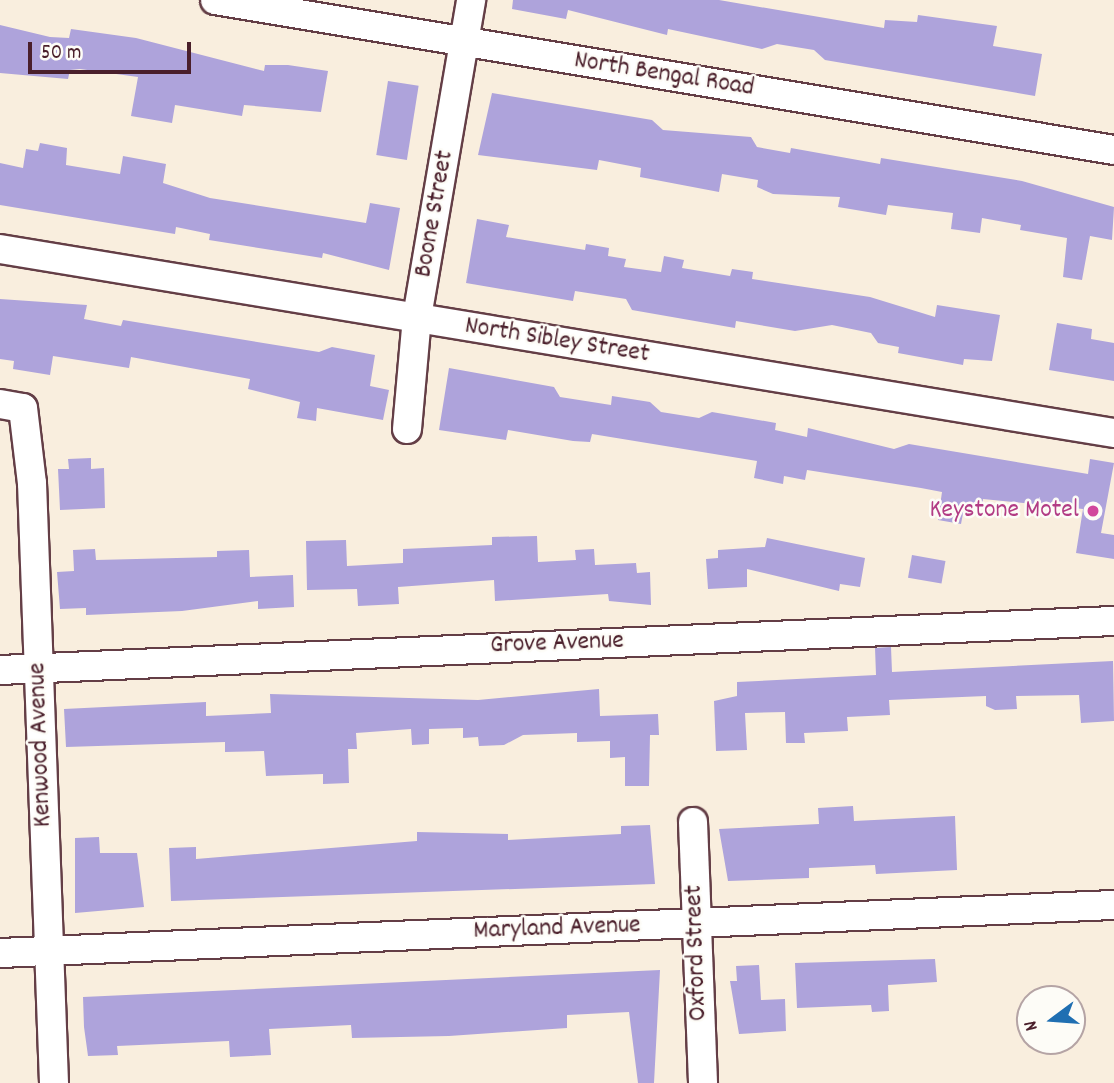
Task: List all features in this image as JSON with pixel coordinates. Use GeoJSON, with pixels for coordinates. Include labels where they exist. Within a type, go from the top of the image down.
{"type":"FeatureCollection","features":[{"type":"Feature","properties":{"kind":"street","name":"North Bengal Road"},"geometry":{"type":"LineString","coordinates":[[215,0],[1114,150]]}},
{"type":"Feature","properties":{"kind":"street","name":"Boone Street"},"geometry":{"type":"LineString","coordinates":[[407,429],[417,317],[471,0]]}},
{"type":"Feature","properties":{"kind":"street","name":"North Sibley Street"},"geometry":{"type":"LineString","coordinates":[[0,249],[1114,433]]}},
{"type":"Feature","properties":{"kind":"street","name":"Kenwood Avenue"},"geometry":{"type":"LineString","coordinates":[[11,406],[32,483],[54,1083]]}},
{"type":"Feature","properties":{"kind":"street","name":"Grove Avenue"},"geometry":{"type":"LineString","coordinates":[[0,670],[1114,621]]}},
{"type":"Feature","properties":{"kind":"street","name":"Oxford Street"},"geometry":{"type":"LineString","coordinates":[[693,822],[702,1083]]}},
{"type":"Feature","properties":{"kind":"street","name":"Maryland Avenue"},"geometry":{"type":"LineString","coordinates":[[0,953],[1114,905]]}},
{"type":"Feature","properties":{"kind":"building"},"geometry":{"type":"Polygon","coordinates":[[[513,0],[719,0],[884,28],[885,20],[917,22],[918,15],[997,26],[993,46],[1042,54],[1035,96],[825,60],[814,50],[777,44],[762,49],[668,29],[667,35],[568,10],[566,19],[512,9],[513,0]]]}},
{"type":"Feature","properties":{"kind":"building"},"geometry":{"type":"Polygon","coordinates":[[[0,25],[50,37],[69,38],[71,29],[136,38],[264,71],[265,65],[288,65],[328,71],[321,112],[244,105],[242,116],[175,105],[172,123],[131,116],[138,77],[80,69],[70,70],[68,79],[0,73],[0,25]]]}},
{"type":"Feature","properties":{"kind":"building"},"geometry":{"type":"Polygon","coordinates":[[[388,81],[419,86],[407,160],[376,155],[388,81]]]}},
{"type":"Feature","properties":{"kind":"building"},"geometry":{"type":"Polygon","coordinates":[[[492,93],[652,120],[663,130],[751,137],[757,147],[790,153],[791,148],[880,164],[881,158],[1022,181],[1114,207],[1112,240],[1090,236],[1082,280],[1063,277],[1067,238],[1020,230],[1021,225],[982,218],[980,233],[951,229],[953,213],[888,205],[886,215],[838,207],[840,197],[773,194],[757,187],[758,180],[722,174],[719,192],[640,177],[641,168],[599,160],[597,170],[478,155],[492,93]]]}},
{"type":"Feature","properties":{"kind":"building"},"geometry":{"type":"Polygon","coordinates":[[[40,143],[67,148],[66,165],[120,174],[123,156],[166,164],[163,183],[210,198],[366,223],[370,203],[400,208],[389,270],[323,253],[322,258],[209,240],[210,234],[176,227],[175,234],[0,205],[0,163],[23,168],[26,149],[38,151],[40,143]]]}},
{"type":"Feature","properties":{"kind":"building"},"geometry":{"type":"Polygon","coordinates":[[[477,219],[509,225],[506,237],[585,250],[586,244],[609,248],[608,256],[626,259],[624,267],[661,272],[664,256],[684,260],[682,268],[730,276],[732,269],[753,272],[752,279],[870,297],[935,317],[937,305],[1000,315],[992,361],[964,359],[963,365],[898,353],[899,347],[878,343],[871,333],[832,325],[795,331],[736,321],[735,328],[632,310],[626,299],[575,291],[573,301],[466,283],[477,219]]]}},
{"type":"Feature","properties":{"kind":"building"},"geometry":{"type":"Polygon","coordinates":[[[0,299],[87,305],[84,319],[121,326],[123,320],[319,352],[332,347],[375,355],[370,386],[389,390],[383,420],[317,408],[316,421],[297,418],[300,402],[248,389],[250,379],[131,357],[129,368],[53,356],[50,375],[13,369],[14,361],[0,359],[0,299]]]}},
{"type":"Feature","properties":{"kind":"building"},"geometry":{"type":"Polygon","coordinates":[[[1057,323],[1092,329],[1091,339],[1114,343],[1114,381],[1049,370],[1057,323]]]}},
{"type":"Feature","properties":{"kind":"building"},"geometry":{"type":"Polygon","coordinates":[[[449,368],[554,387],[560,397],[611,405],[612,396],[650,402],[661,412],[699,418],[712,412],[776,423],[775,430],[807,437],[808,428],[894,449],[909,444],[1088,474],[1090,459],[1114,463],[1101,533],[1114,535],[1114,559],[1076,553],[1083,509],[983,499],[982,506],[965,503],[961,524],[938,520],[942,492],[921,488],[807,470],[805,480],[784,476],[783,484],[754,478],[757,461],[592,434],[590,442],[508,430],[506,440],[439,430],[449,368]]]}},
{"type":"Feature","properties":{"kind":"building"},"geometry":{"type":"Polygon","coordinates":[[[91,458],[91,469],[104,468],[105,508],[60,510],[58,469],[69,469],[68,459],[91,458]]]}},
{"type":"Feature","properties":{"kind":"building"},"geometry":{"type":"Polygon","coordinates":[[[537,536],[538,562],[576,560],[575,550],[594,549],[595,565],[636,563],[637,573],[650,572],[651,605],[609,601],[608,594],[495,601],[494,580],[398,587],[399,604],[358,606],[357,589],[307,590],[306,541],[346,540],[347,566],[403,563],[403,549],[492,545],[492,537],[537,536]]]}},
{"type":"Feature","properties":{"kind":"building"},"geometry":{"type":"Polygon","coordinates":[[[767,538],[865,558],[860,587],[840,584],[839,591],[747,569],[747,587],[708,589],[706,559],[718,558],[718,550],[765,547],[767,538]]]}},
{"type":"Feature","properties":{"kind":"building"},"geometry":{"type":"Polygon","coordinates":[[[95,549],[96,560],[217,557],[217,551],[249,550],[250,577],[293,575],[294,607],[258,609],[258,601],[182,611],[86,615],[86,608],[60,609],[57,572],[74,571],[73,550],[95,549]]]}},
{"type":"Feature","properties":{"kind":"building"},"geometry":{"type":"Polygon","coordinates":[[[912,555],[945,561],[941,584],[908,578],[912,555]]]}},
{"type":"Feature","properties":{"kind":"building"},"geometry":{"type":"Polygon","coordinates":[[[891,647],[892,672],[1113,661],[1114,721],[1081,723],[1079,695],[1016,696],[1017,709],[995,710],[986,706],[986,696],[889,700],[890,715],[847,717],[848,731],[804,733],[805,743],[786,743],[785,712],[745,713],[747,750],[716,751],[714,701],[737,696],[737,682],[876,675],[875,648],[891,647]]]}},
{"type":"Feature","properties":{"kind":"building"},"geometry":{"type":"Polygon","coordinates":[[[599,689],[600,716],[658,714],[659,735],[650,735],[649,786],[625,786],[625,757],[610,758],[610,741],[577,742],[577,733],[523,735],[504,745],[479,746],[478,737],[463,738],[463,728],[429,729],[429,744],[412,745],[411,729],[356,733],[357,749],[348,749],[349,783],[323,784],[323,774],[266,776],[264,751],[225,752],[225,742],[66,747],[64,709],[206,702],[206,716],[271,713],[270,694],[478,700],[599,689]]]}},
{"type":"Feature","properties":{"kind":"building"},"geometry":{"type":"Polygon","coordinates":[[[853,806],[854,821],[955,816],[957,870],[876,874],[875,865],[809,868],[809,878],[728,881],[719,829],[819,824],[818,808],[853,806]]]}},
{"type":"Feature","properties":{"kind":"building"},"geometry":{"type":"Polygon","coordinates":[[[650,825],[655,884],[171,901],[169,848],[196,847],[196,859],[417,841],[417,832],[508,834],[508,840],[621,834],[621,826],[650,825]]]}},
{"type":"Feature","properties":{"kind":"building"},"geometry":{"type":"Polygon","coordinates":[[[99,837],[100,853],[137,853],[144,907],[75,913],[75,838],[99,837]]]}},
{"type":"Feature","properties":{"kind":"building"},"geometry":{"type":"Polygon","coordinates":[[[935,959],[937,982],[888,985],[889,1011],[872,1012],[871,1005],[797,1008],[795,963],[935,959]]]}},
{"type":"Feature","properties":{"kind":"building"},"geometry":{"type":"Polygon","coordinates":[[[759,965],[761,1000],[785,999],[786,1031],[739,1034],[730,981],[737,981],[736,966],[759,965]]]}},
{"type":"Feature","properties":{"kind":"building"},"geometry":{"type":"Polygon","coordinates":[[[660,970],[654,1083],[638,1083],[629,1012],[567,1015],[567,1028],[449,1036],[352,1038],[351,1025],[269,1029],[271,1055],[230,1057],[229,1041],[117,1046],[118,1055],[88,1056],[84,1027],[83,997],[660,970]]]}},
{"type":"Feature","properties":{"kind":"place","name":"Keystone Motel"},"geometry":{"type":"Point","coordinates":[1093,511]}}]}
